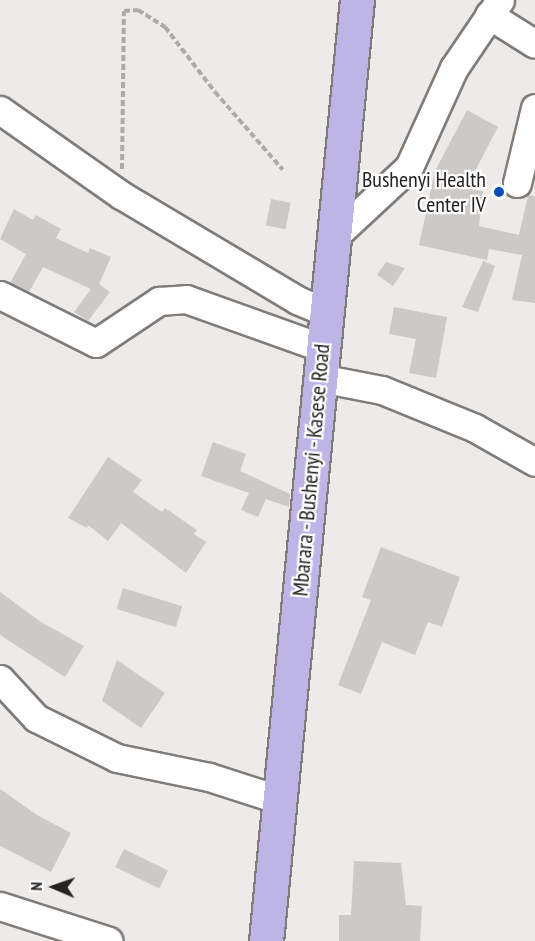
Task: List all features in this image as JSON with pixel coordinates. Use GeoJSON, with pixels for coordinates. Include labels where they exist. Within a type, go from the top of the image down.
{"type":"FeatureCollection","features":[{"type":"Feature","properties":{"kind":"main road","name":"Mbarara - Bushenyi - Kasese Road"},"geometry":{"type":"LineString","coordinates":[[266,941],[357,0]]}},
{"type":"Feature","properties":{"kind":"street"},"geometry":{"type":"LineString","coordinates":[[335,236],[409,167],[454,68],[495,8],[535,44]]}},
{"type":"Feature","properties":{"kind":"street"},"geometry":{"type":"LineString","coordinates":[[517,183],[535,108]]}},
{"type":"Feature","properties":{"kind":"street"},"geometry":{"type":"LineString","coordinates":[[0,110],[122,195],[297,300],[327,313]]}},
{"type":"Feature","properties":{"kind":"street"},"geometry":{"type":"LineString","coordinates":[[0,295],[96,343],[159,301],[186,299],[382,390],[475,428],[535,462]]}},
{"type":"Feature","properties":{"kind":"street"},"geometry":{"type":"LineString","coordinates":[[0,679],[36,718],[117,758],[209,777],[280,800]]}},
{"type":"Feature","properties":{"kind":"street"},"geometry":{"type":"LineString","coordinates":[[1,911],[110,941]]}},
{"type":"Feature","properties":{"kind":"path"},"geometry":{"type":"LineString","coordinates":[[122,195],[124,11],[138,10],[165,27],[215,92],[283,170]]}},
{"type":"Feature","properties":{"kind":"building"},"geometry":{"type":"Polygon","coordinates":[[[467,110],[498,127],[476,169],[472,190],[483,191],[479,226],[519,235],[528,195],[535,196],[535,303],[512,300],[522,255],[489,249],[487,260],[419,245],[435,171],[467,110]]]}},
{"type":"Feature","properties":{"kind":"building"},"geometry":{"type":"Polygon","coordinates":[[[271,199],[291,203],[285,229],[266,226],[271,199]]]}},
{"type":"Feature","properties":{"kind":"building"},"geometry":{"type":"Polygon","coordinates":[[[14,209],[33,220],[36,215],[61,229],[56,238],[88,253],[90,248],[111,257],[99,284],[110,292],[88,321],[74,312],[91,289],[43,267],[29,292],[10,283],[26,254],[0,239],[14,209]]]}},
{"type":"Feature","properties":{"kind":"building"},"geometry":{"type":"Polygon","coordinates":[[[483,261],[495,266],[478,312],[462,307],[483,261]]]}},
{"type":"Feature","properties":{"kind":"building"},"geometry":{"type":"Polygon","coordinates":[[[386,262],[405,268],[393,286],[377,275],[386,262]]]}},
{"type":"Feature","properties":{"kind":"building"},"geometry":{"type":"Polygon","coordinates":[[[394,307],[447,317],[436,378],[409,373],[416,339],[389,334],[394,307]]]}},
{"type":"Feature","properties":{"kind":"building"},"geometry":{"type":"Polygon","coordinates":[[[213,442],[246,454],[240,471],[290,494],[289,507],[266,499],[258,517],[241,510],[249,493],[201,476],[213,442]]]}},
{"type":"Feature","properties":{"kind":"building"},"geometry":{"type":"Polygon","coordinates":[[[108,457],[142,480],[133,492],[162,512],[165,508],[197,530],[194,534],[206,542],[186,573],[121,523],[108,541],[88,525],[87,528],[68,518],[108,457]]]}},
{"type":"Feature","properties":{"kind":"building"},"geometry":{"type":"Polygon","coordinates":[[[381,547],[460,577],[442,627],[428,622],[415,655],[382,642],[361,694],[338,685],[371,600],[362,597],[381,547]]]}},
{"type":"Feature","properties":{"kind":"building"},"geometry":{"type":"Polygon","coordinates":[[[123,588],[182,606],[176,627],[117,609],[123,588]]]}},
{"type":"Feature","properties":{"kind":"building"},"geometry":{"type":"Polygon","coordinates":[[[0,592],[41,622],[84,646],[65,677],[0,635],[0,592]]]}},
{"type":"Feature","properties":{"kind":"building"},"geometry":{"type":"Polygon","coordinates":[[[117,660],[165,693],[141,728],[102,701],[117,660]]]}},
{"type":"Feature","properties":{"kind":"building"},"geometry":{"type":"Polygon","coordinates":[[[0,789],[37,815],[71,833],[51,872],[0,846],[0,789]]]}},
{"type":"Feature","properties":{"kind":"building"},"geometry":{"type":"Polygon","coordinates":[[[124,849],[168,870],[159,888],[115,867],[124,849]]]}},
{"type":"Feature","properties":{"kind":"building"},"geometry":{"type":"Polygon","coordinates":[[[354,861],[401,863],[406,905],[422,906],[420,941],[339,941],[339,915],[351,915],[354,861]]]}},
{"type":"Feature","properties":{"kind":"place","name":"Bushenyi Health Center IV"},"geometry":{"type":"Point","coordinates":[499,192]}}]}
